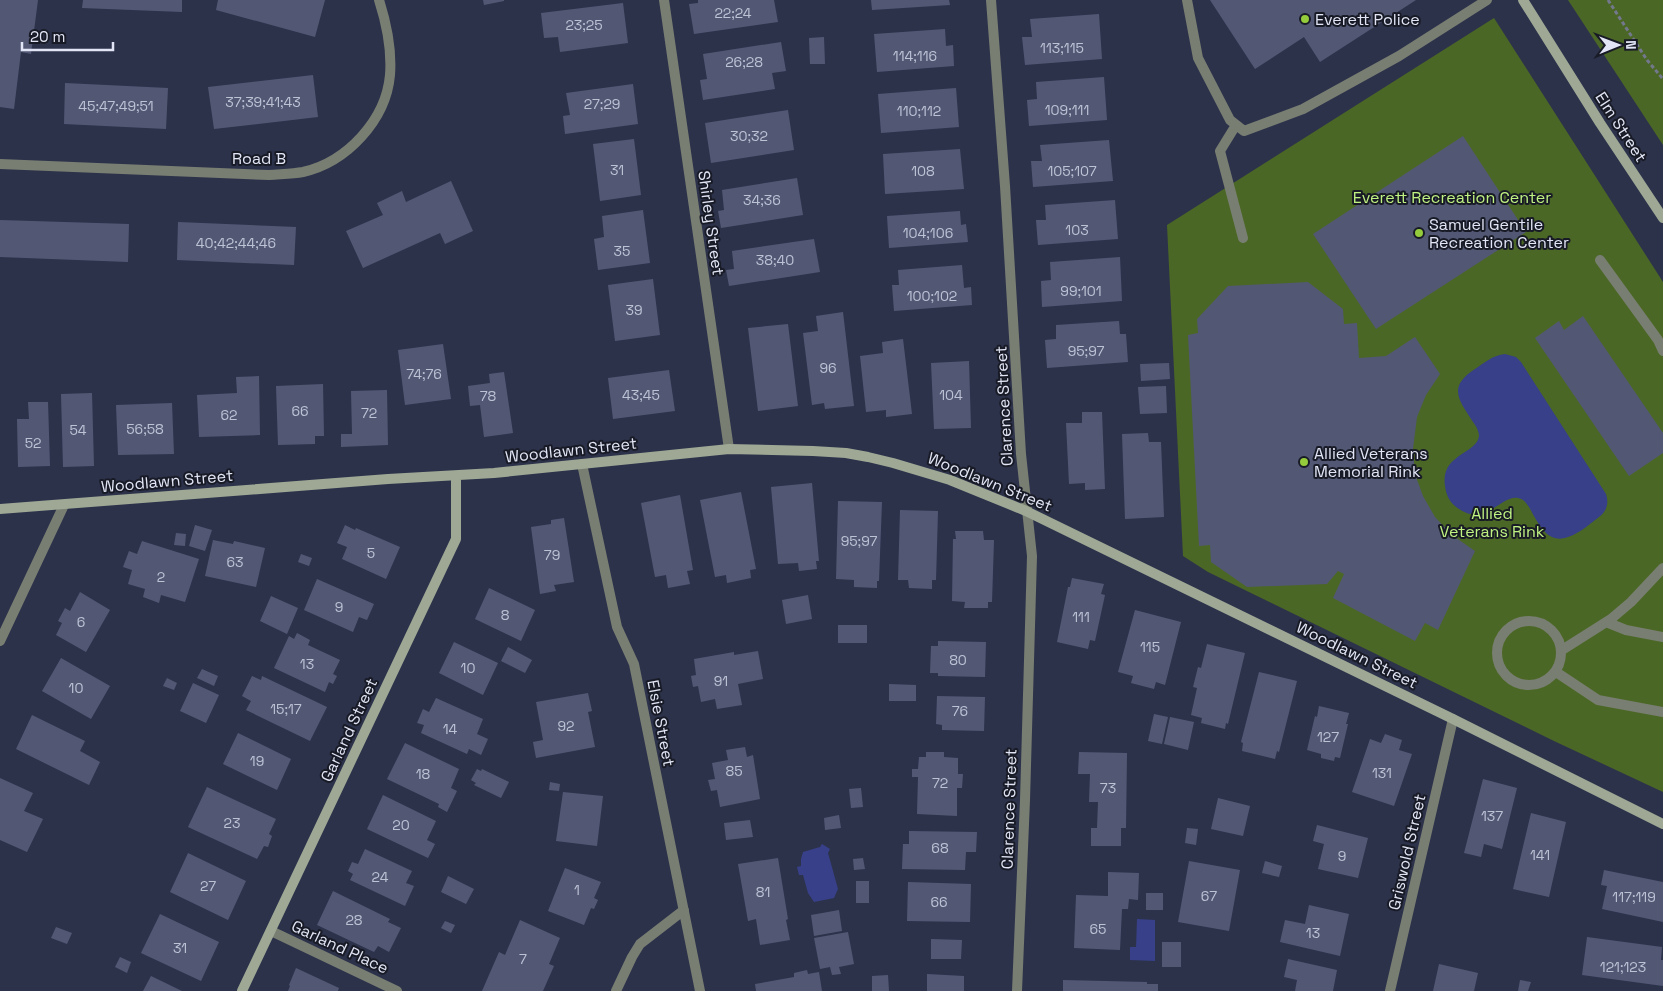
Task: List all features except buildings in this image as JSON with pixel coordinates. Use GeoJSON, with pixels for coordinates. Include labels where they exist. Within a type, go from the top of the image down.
{"type":"FeatureCollection","features":[{"type":"Feature","properties":{"kind":"street","name":"Road B"},"geometry":{"type":"LineString","coordinates":[[0,164],[269,175],[304,172],[327,164],[344,153],[365,132],[377,115],[385,96],[390,77],[389,38],[379,0]]}},
{"type":"Feature","properties":{"kind":"street","name":"Shirley Street"},"geometry":{"type":"LineString","coordinates":[[664,0],[729,449]]}},
{"type":"Feature","properties":{"kind":"street","name":"Clarence Street"},"geometry":{"type":"LineString","coordinates":[[992,0],[1026,511],[1032,562],[1017,991]]}},
{"type":"Feature","properties":{"kind":"street"},"geometry":{"type":"LineString","coordinates":[[1187,0],[1198,58],[1230,120],[1244,131],[1303,110],[1399,56],[1487,0]]}},
{"type":"Feature","properties":{"kind":"street","name":"Elm Street"},"geometry":{"type":"LineString","coordinates":[[1523,0],[1600,123],[1663,218]]}},
{"type":"Feature","properties":{"kind":"street"},"geometry":{"type":"LineString","coordinates":[[1236,125],[1220,151],[1243,238]]}},
{"type":"Feature","properties":{"kind":"street"},"geometry":{"type":"LineString","coordinates":[[1600,260],[1658,340],[1663,351]]}},
{"type":"Feature","properties":{"kind":"street","name":"Woodlawn Street"},"geometry":{"type":"LineString","coordinates":[[0,509],[388,479],[456,476],[729,449],[813,450],[846,453],[901,465],[950,480],[1026,511],[1453,719],[1663,824]]}},
{"type":"Feature","properties":{"kind":"street","name":"Elsie Street"},"geometry":{"type":"LineString","coordinates":[[582,464],[617,627],[634,664],[700,991]]}},
{"type":"Feature","properties":{"kind":"street","name":"Garland Street"},"geometry":{"type":"LineString","coordinates":[[242,991],[456,539],[456,476]]}},
{"type":"Feature","properties":{"kind":"street"},"geometry":{"type":"LineString","coordinates":[[0,641],[64,505]]}},
{"type":"Feature","properties":{"kind":"street"},"geometry":{"type":"LineString","coordinates":[[1562,650],[1606,622],[1631,602],[1663,568]]}},
{"type":"Feature","properties":{"kind":"street"},"geometry":{"type":"LineString","coordinates":[[1532,620],[1544,623],[1553,630],[1562,650],[1561,662],[1556,672],[1548,680],[1538,685],[1526,686],[1516,683],[1506,676],[1500,667],[1497,656],[1498,644],[1502,634],[1511,626],[1521,621],[1532,620]]}},
{"type":"Feature","properties":{"kind":"street"},"geometry":{"type":"LineString","coordinates":[[1606,622],[1626,630],[1663,637]]}},
{"type":"Feature","properties":{"kind":"street"},"geometry":{"type":"LineString","coordinates":[[1556,672],[1598,700],[1663,712]]}},
{"type":"Feature","properties":{"kind":"street","name":"Griswold Street"},"geometry":{"type":"LineString","coordinates":[[1390,991],[1453,719]]}},
{"type":"Feature","properties":{"kind":"street"},"geometry":{"type":"LineString","coordinates":[[616,991],[640,944],[684,910]]}},
{"type":"Feature","properties":{"kind":"street","name":"Garland Place"},"geometry":{"type":"LineString","coordinates":[[270,931],[397,991]]}},
{"type":"Feature","properties":{"kind":"path"},"geometry":{"type":"LineString","coordinates":[[1608,0],[1647,60],[1663,79]]}},
{"type":"Feature","properties":{"kind":"green space"},"geometry":{"type":"Polygon","coordinates":[[[1568,0],[1663,0],[1663,145],[1568,0]]]}},
{"type":"Feature","properties":{"kind":"green space","name":"Allied Veterans Rink"},"geometry":{"type":"Polygon","coordinates":[[[1494,18],[1663,282],[1663,792],[1554,741],[1208,572],[1183,556],[1167,225],[1494,18]]]}},
{"type":"Feature","properties":{"kind":"shaded area"},"geometry":{"type":"Polygon","coordinates":[[[1505,354],[1516,357],[1521,362],[1606,494],[1607,507],[1602,515],[1581,531],[1566,538],[1559,539],[1546,533],[1527,504],[1518,498],[1511,498],[1491,510],[1475,514],[1465,512],[1455,506],[1447,495],[1445,475],[1448,467],[1477,442],[1479,436],[1476,427],[1463,407],[1458,394],[1458,388],[1466,376],[1475,369],[1493,358],[1505,354]]]}},
{"type":"Feature","properties":{"kind":"shaded area"},"geometry":{"type":"Polygon","coordinates":[[[822,844],[830,849],[828,853],[838,889],[834,898],[814,902],[808,893],[803,875],[799,875],[797,867],[801,866],[803,852],[820,847],[822,844]]]}},
{"type":"Feature","properties":{"kind":"shaded area"},"geometry":{"type":"Polygon","coordinates":[[[1137,919],[1155,920],[1155,961],[1130,960],[1130,947],[1136,947],[1137,919]]]}},
{"type":"Feature","properties":{"kind":"place","name":"Everett Police"},"geometry":{"type":"Point","coordinates":[1305,19]}},
{"type":"Feature","properties":{"kind":"place","name":"Samuel Gentile Recreation Center"},"geometry":{"type":"Point","coordinates":[1419,233]}},
{"type":"Feature","properties":{"kind":"place","name":"Allied Veterans Memorial Rink"},"geometry":{"type":"Point","coordinates":[1304,462]}},
{"type":"Feature","properties":{"kind":"park label","name":"Everett Recreation Center"},"geometry":{"type":"Point","coordinates":[1452,197]}}]}
